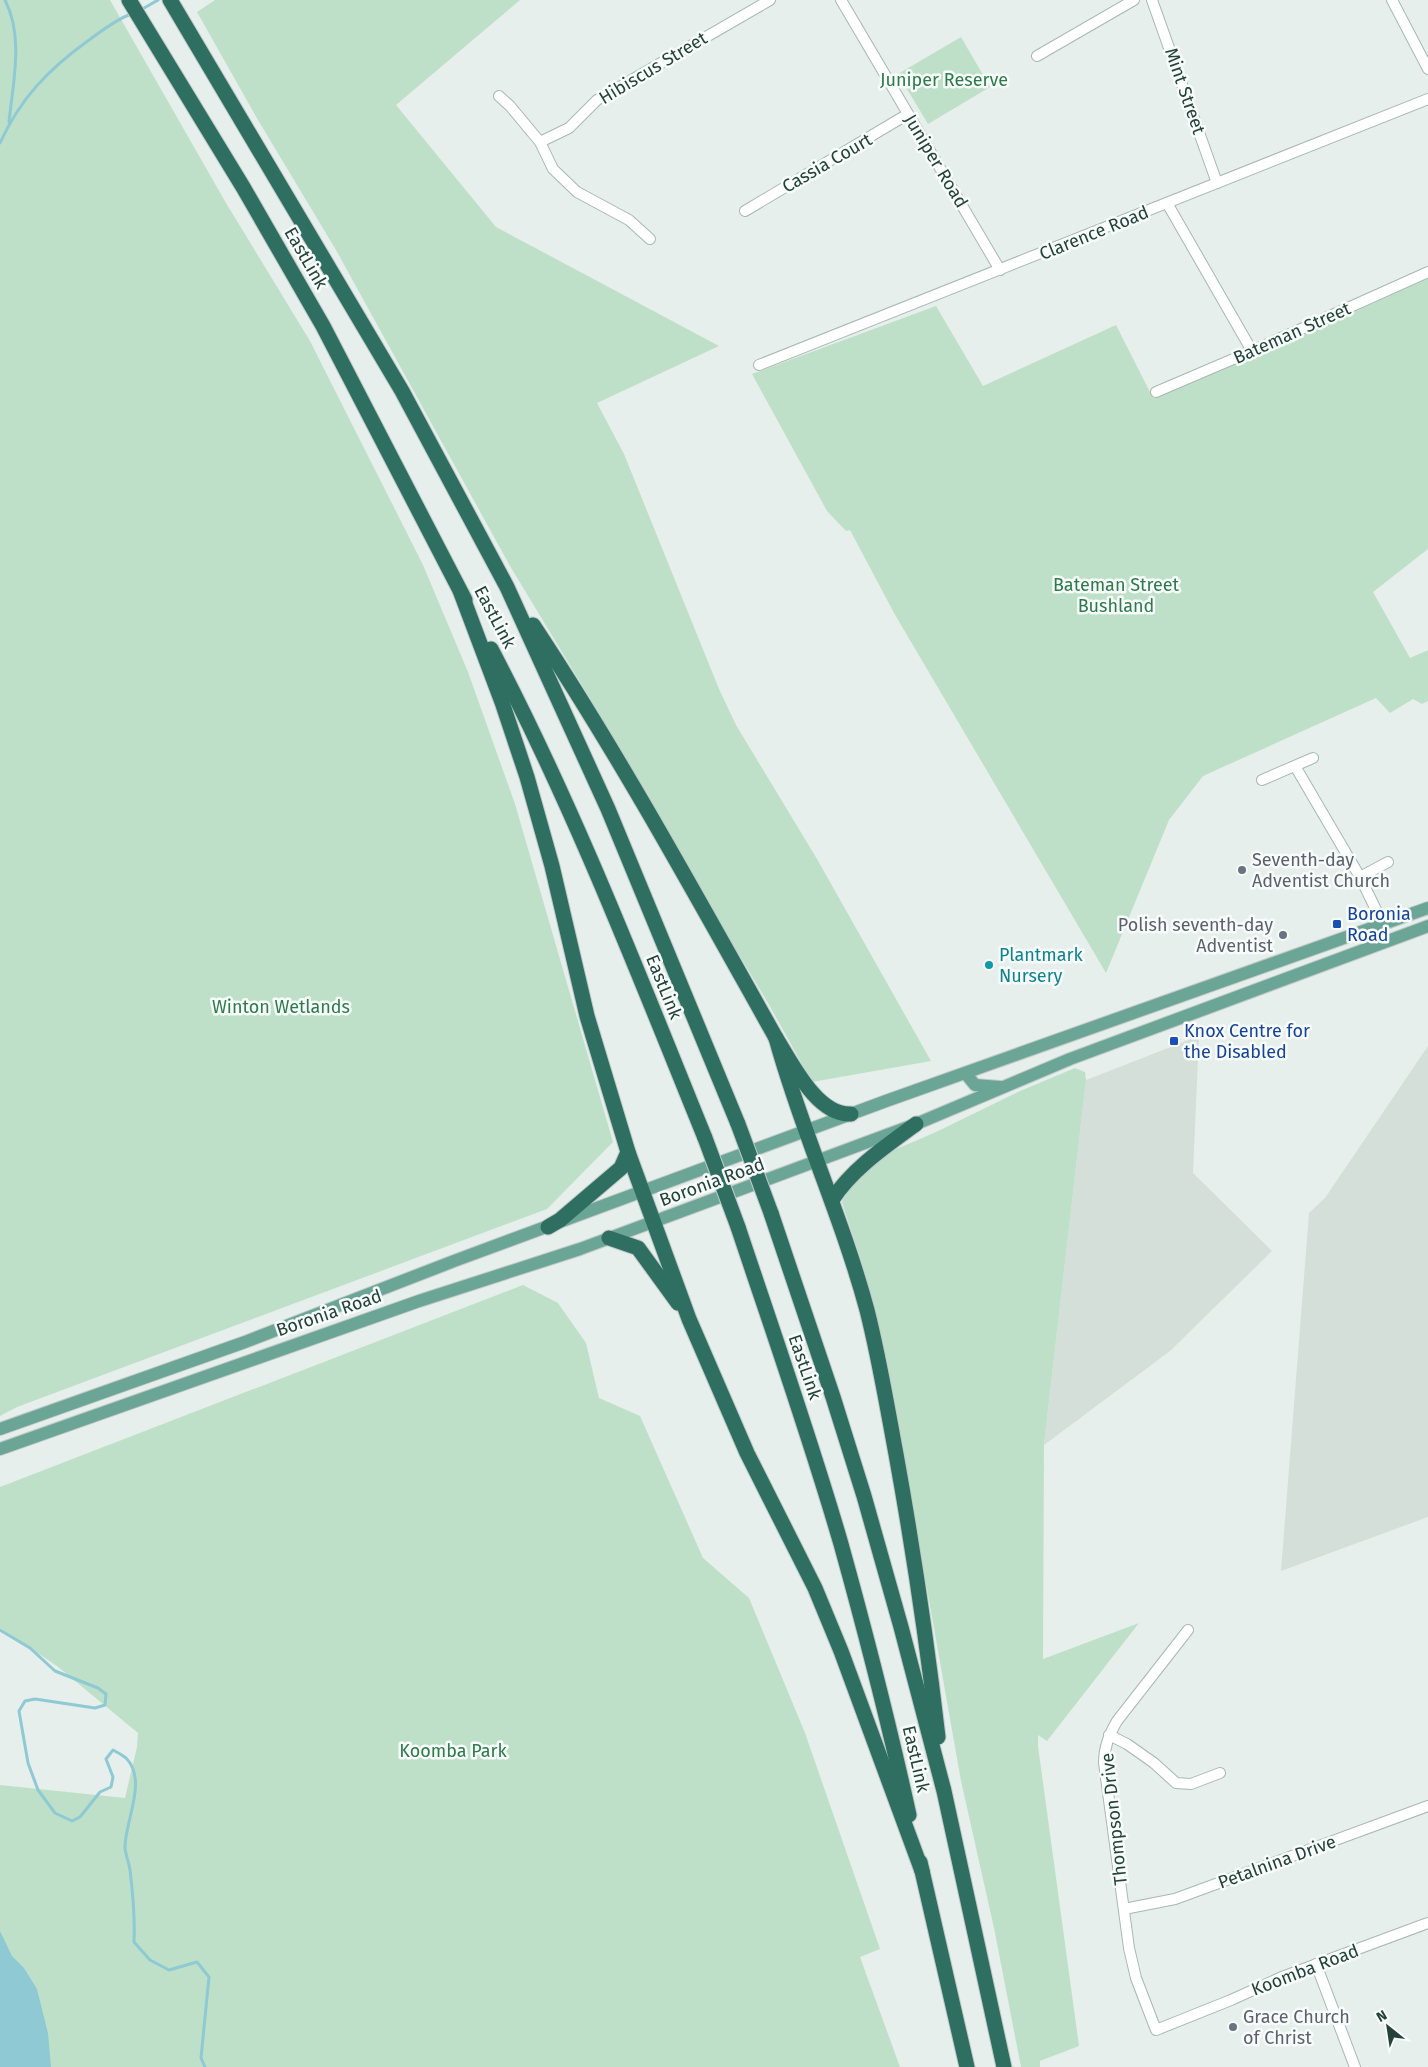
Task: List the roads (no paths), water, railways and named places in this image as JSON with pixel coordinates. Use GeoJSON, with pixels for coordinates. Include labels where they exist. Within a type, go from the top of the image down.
{"type":"FeatureCollection","features":[{"type":"Feature","properties":{"kind":"highway","name":"EastLink"},"geometry":{"type":"LineString","coordinates":[[129,0],[243,187],[323,326],[526,717],[592,860],[705,1138],[738,1227],[803,1420],[840,1542],[884,1705],[967,2067]]}},
{"type":"Feature","properties":{"kind":"highway","name":"EastLink"},"geometry":{"type":"LineString","coordinates":[[170,0],[402,391],[507,587],[608,809],[738,1124],[771,1213],[864,1496],[944,1791],[1004,2067]]}},
{"type":"Feature","properties":{"kind":"highway"},"geometry":{"type":"LineString","coordinates":[[507,587],[563,672],[621,766],[776,1038],[801,1077],[823,1105],[836,1113],[851,1114]]}},
{"type":"Feature","properties":{"kind":"highway"},"geometry":{"type":"LineString","coordinates":[[461,593],[527,777],[552,866],[587,1016],[628,1152],[689,1319],[747,1453],[815,1588],[841,1651],[922,1870]]}},
{"type":"Feature","properties":{"kind":"highway"},"geometry":{"type":"LineString","coordinates":[[776,1038],[788,1080],[832,1200],[867,1311],[883,1386],[928,1646],[944,1791]]}},
{"type":"Feature","properties":{"kind":"highway"},"geometry":{"type":"LineString","coordinates":[[832,1200],[842,1185],[896,1138],[916,1124]]}},
{"type":"Feature","properties":{"kind":"highway"},"geometry":{"type":"LineString","coordinates":[[548,1227],[560,1220],[621,1168],[628,1152]]}},
{"type":"Feature","properties":{"kind":"highway"},"geometry":{"type":"LineString","coordinates":[[609,1238],[638,1248],[689,1319]]}},
{"type":"Feature","properties":{"kind":"main road","name":"Boronia Road"},"geometry":{"type":"LineString","coordinates":[[0,1429],[245,1342],[851,1114],[1428,908]]}},
{"type":"Feature","properties":{"kind":"main road","name":"Boronia Road"},"geometry":{"type":"LineString","coordinates":[[0,1449],[250,1359],[419,1301],[525,1268],[654,1222],[916,1124],[1087,1053],[1428,926]]}},
{"type":"Feature","properties":{"kind":"main road"},"geometry":{"type":"LineString","coordinates":[[1209,985],[1227,1001]]}},
{"type":"Feature","properties":{"kind":"main road"},"geometry":{"type":"LineString","coordinates":[[1080,1033],[1087,1053]]}},
{"type":"Feature","properties":{"kind":"main road"},"geometry":{"type":"LineString","coordinates":[[966,1074],[975,1084],[1004,1087]]}},
{"type":"Feature","properties":{"kind":"main road"},"geometry":{"type":"LineString","coordinates":[[245,1342],[250,1359]]}},
{"type":"Feature","properties":{"kind":"street","name":"Hibiscus Street"},"geometry":{"type":"LineString","coordinates":[[540,142],[569,128],[597,100],[770,0]]}},
{"type":"Feature","properties":{"kind":"street","name":"Juniper Road"},"geometry":{"type":"LineString","coordinates":[[841,0],[1000,270]]}},
{"type":"Feature","properties":{"kind":"street"},"geometry":{"type":"LineString","coordinates":[[1037,56],[1134,0]]}},
{"type":"Feature","properties":{"kind":"street","name":"Mint Street"},"geometry":{"type":"LineString","coordinates":[[1152,0],[1217,183]]}},
{"type":"Feature","properties":{"kind":"street"},"geometry":{"type":"LineString","coordinates":[[1392,0],[1428,69]]}},
{"type":"Feature","properties":{"kind":"street"},"geometry":{"type":"LineString","coordinates":[[499,96],[510,106],[540,142],[553,169],[577,192],[629,220],[650,239]]}},
{"type":"Feature","properties":{"kind":"street","name":"Clarence Road"},"geometry":{"type":"LineString","coordinates":[[759,365],[1428,99]]}},
{"type":"Feature","properties":{"kind":"street","name":"Cassia Court"},"geometry":{"type":"LineString","coordinates":[[745,210],[908,114]]}},
{"type":"Feature","properties":{"kind":"street"},"geometry":{"type":"LineString","coordinates":[[1167,203],[1252,351]]}},
{"type":"Feature","properties":{"kind":"street","name":"Bateman Street"},"geometry":{"type":"LineString","coordinates":[[1156,392],[1428,272]]}},
{"type":"Feature","properties":{"kind":"street"},"geometry":{"type":"LineString","coordinates":[[1262,780],[1313,758]]}},
{"type":"Feature","properties":{"kind":"street"},"geometry":{"type":"LineString","coordinates":[[1295,766],[1360,877],[1383,924]]}},
{"type":"Feature","properties":{"kind":"street"},"geometry":{"type":"LineString","coordinates":[[1360,877],[1388,862]]}},
{"type":"Feature","properties":{"kind":"street","name":"Thompson Drive"},"geometry":{"type":"LineString","coordinates":[[1156,2030],[1134,1972],[1104,1763],[1104,1750],[1109,1735],[1117,1721],[1188,1630]]}},
{"type":"Feature","properties":{"kind":"street"},"geometry":{"type":"LineString","coordinates":[[1109,1735],[1128,1744],[1154,1763],[1176,1783],[1191,1784],[1220,1773]]}},
{"type":"Feature","properties":{"kind":"street","name":"Petalnina Drive"},"geometry":{"type":"LineString","coordinates":[[1124,1909],[1175,1899],[1428,1806]]}},
{"type":"Feature","properties":{"kind":"street","name":"Koomba Road"},"geometry":{"type":"LineString","coordinates":[[1156,2030],[1282,1977],[1428,1923]]}},
{"type":"Feature","properties":{"kind":"street"},"geometry":{"type":"LineString","coordinates":[[1316,1964],[1355,2067]]}},
{"type":"Feature","properties":{"kind":"water"},"geometry":{"type":"Polygon","coordinates":[[[0,1931],[12,1956],[24,1968],[37,1989],[48,2033],[51,2067],[0,2067],[0,1931]]]}},
{"type":"Feature","properties":{"kind":"waterway"},"geometry":{"type":"LineString","coordinates":[[5,0],[11,14],[16,44],[15,76],[9,122]]}},
{"type":"Feature","properties":{"kind":"waterway"},"geometry":{"type":"LineString","coordinates":[[139,11],[158,0]]}},
{"type":"Feature","properties":{"kind":"waterway"},"geometry":{"type":"LineString","coordinates":[[0,143],[17,112],[37,85],[49,73],[114,22],[131,14]]}},
{"type":"Feature","properties":{"kind":"waterway"},"geometry":{"type":"LineString","coordinates":[[0,1630],[30,1648],[55,1671],[98,1688],[106,1694],[105,1705],[95,1708],[35,1699],[25,1701],[19,1711],[28,1763],[38,1790],[55,1813],[72,1821],[80,1817],[100,1792],[111,1787],[113,1777],[106,1759],[113,1750],[126,1758],[132,1767],[135,1778],[134,1801],[125,1847],[132,1888],[134,1942],[150,1960],[169,1970],[197,1962],[209,1977],[201,2058],[205,2067]]}},
{"type":"Feature","properties":{"kind":"place","name":"Seventh-day Adventist Church"},"geometry":{"type":"Point","coordinates":[1242,870]}},
{"type":"Feature","properties":{"kind":"place","name":"Boronia Road"},"geometry":{"type":"Point","coordinates":[1337,924]}},
{"type":"Feature","properties":{"kind":"place","name":"Polish seventh-day Adventist"},"geometry":{"type":"Point","coordinates":[1283,935]}},
{"type":"Feature","properties":{"kind":"place","name":"Plantmark Nursery"},"geometry":{"type":"Point","coordinates":[989,965]}},
{"type":"Feature","properties":{"kind":"place","name":"Knox Centre for the Disabled"},"geometry":{"type":"Point","coordinates":[1174,1041]}},
{"type":"Feature","properties":{"kind":"place","name":"Grace Church of Christ"},"geometry":{"type":"Point","coordinates":[1233,2027]}},
{"type":"Feature","properties":{"kind":"park label","name":"Juniper Reserve"},"geometry":{"type":"Point","coordinates":[944,80]}},
{"type":"Feature","properties":{"kind":"park label","name":"Bateman Street Bushland"},"geometry":{"type":"Point","coordinates":[1116,595]}},
{"type":"Feature","properties":{"kind":"park label","name":"Winton Wetlands"},"geometry":{"type":"Point","coordinates":[281,1007]}},
{"type":"Feature","properties":{"kind":"park label","name":"Koomba Park"},"geometry":{"type":"Point","coordinates":[453,1751]}}]}
